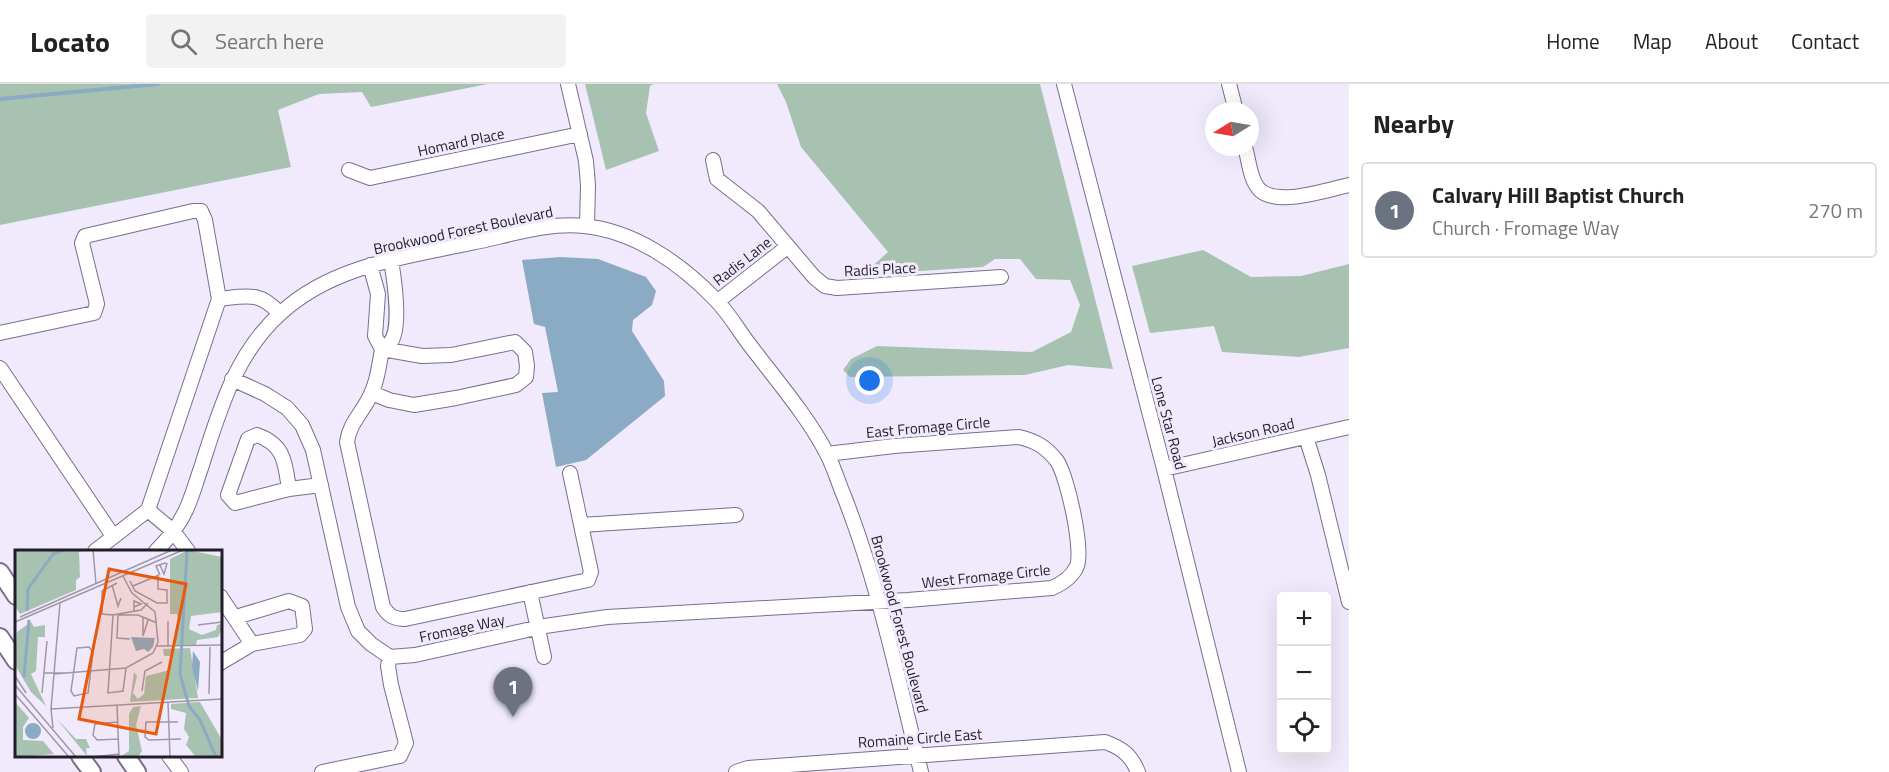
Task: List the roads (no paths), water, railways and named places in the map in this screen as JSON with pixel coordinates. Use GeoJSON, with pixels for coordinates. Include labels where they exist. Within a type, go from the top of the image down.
{"type":"FeatureCollection","features":[{"type":"Feature","properties":{"kind":"main road"},"geometry":{"type":"LineString","coordinates":[[0,572],[15,594]]}},
{"type":"Feature","properties":{"kind":"main road"},"geometry":{"type":"LineString","coordinates":[[0,637],[15,657]]}},
{"type":"Feature","properties":{"kind":"main road"},"geometry":{"type":"LineString","coordinates":[[82,757],[92,772]]}},
{"type":"Feature","properties":{"kind":"main road"},"geometry":{"type":"LineString","coordinates":[[127,757],[137,772]]}},
{"type":"Feature","properties":{"kind":"street"},"geometry":{"type":"LineString","coordinates":[[568,84],[580,134],[588,185],[587,226]]}},
{"type":"Feature","properties":{"kind":"street","name":"Lone Star Road"},"geometry":{"type":"LineString","coordinates":[[1064,84],[1164,469],[1239,772]]}},
{"type":"Feature","properties":{"kind":"street"},"geometry":{"type":"LineString","coordinates":[[1229,84],[1234,102]]}},
{"type":"Feature","properties":{"kind":"street","name":"Homard Place"},"geometry":{"type":"LineString","coordinates":[[349,170],[370,178],[580,134]]}},
{"type":"Feature","properties":{"kind":"street"},"geometry":{"type":"LineString","coordinates":[[1247,156],[1254,181],[1261,191],[1281,198],[1349,185]]}},
{"type":"Feature","properties":{"kind":"street","name":"Radis Place"},"geometry":{"type":"LineString","coordinates":[[713,160],[717,178],[758,211],[787,247],[825,286],[837,288],[1001,278]]}},
{"type":"Feature","properties":{"kind":"street"},"geometry":{"type":"LineString","coordinates":[[0,333],[94,313],[97,304],[82,243],[85,236],[201,211],[205,220],[219,299],[148,510],[97,550]]}},
{"type":"Feature","properties":{"kind":"street","name":"Brookwood Forest Boulevard"},"geometry":{"type":"LineString","coordinates":[[158,550],[186,512],[221,405],[232,379],[261,333],[296,300],[316,287],[370,265],[550,227],[587,226],[621,235],[653,249],[684,269],[718,302],[800,412],[827,454],[858,532],[879,601],[921,772]]}},
{"type":"Feature","properties":{"kind":"street","name":"Radis Lane"},"geometry":{"type":"LineString","coordinates":[[718,302],[787,247]]}},
{"type":"Feature","properties":{"kind":"street"},"geometry":{"type":"LineString","coordinates":[[382,349],[393,338],[396,312],[391,260]]}},
{"type":"Feature","properties":{"kind":"street"},"geometry":{"type":"LineString","coordinates":[[370,265],[378,294],[375,336],[382,349],[377,381],[348,432],[347,442],[383,607],[389,615],[395,619],[405,619],[588,580],[591,572],[570,473]]}},
{"type":"Feature","properties":{"kind":"street"},"geometry":{"type":"LineString","coordinates":[[219,299],[259,296],[270,302],[279,314]]}},
{"type":"Feature","properties":{"kind":"street"},"geometry":{"type":"LineString","coordinates":[[377,311],[396,312]]}},
{"type":"Feature","properties":{"kind":"street"},"geometry":{"type":"LineString","coordinates":[[372,393],[389,400],[414,405],[516,385],[526,376],[525,352],[515,342],[451,354],[422,356],[382,349]]}},
{"type":"Feature","properties":{"kind":"street"},"geometry":{"type":"LineString","coordinates":[[0,368],[113,536]]}},
{"type":"Feature","properties":{"kind":"street"},"geometry":{"type":"LineString","coordinates":[[232,379],[265,394],[286,408],[302,425],[313,450],[348,607],[358,631],[371,644],[390,657],[388,666],[391,685],[406,743],[400,756],[322,772]]}},
{"type":"Feature","properties":{"kind":"street","name":"Jackson Road"},"geometry":{"type":"LineString","coordinates":[[1164,469],[1349,427]]}},
{"type":"Feature","properties":{"kind":"street"},"geometry":{"type":"LineString","coordinates":[[289,489],[280,450],[269,439],[257,435],[248,439],[228,495],[235,503],[289,489],[321,484]]}},
{"type":"Feature","properties":{"kind":"street","name":"East Fromage Circle"},"geometry":{"type":"LineString","coordinates":[[827,454],[1019,436],[1043,445],[1058,463],[1078,538],[1080,558],[1076,569],[1061,584]]}},
{"type":"Feature","properties":{"kind":"street"},"geometry":{"type":"LineString","coordinates":[[1306,437],[1318,475],[1349,602]]}},
{"type":"Feature","properties":{"kind":"street"},"geometry":{"type":"LineString","coordinates":[[148,510],[173,531],[187,550]]}},
{"type":"Feature","properties":{"kind":"street"},"geometry":{"type":"LineString","coordinates":[[581,525],[735,515]]}},
{"type":"Feature","properties":{"kind":"street","name":"West Fromage Circle"},"geometry":{"type":"LineString","coordinates":[[879,601],[1052,588],[1061,584]]}},
{"type":"Feature","properties":{"kind":"street"},"geometry":{"type":"LineString","coordinates":[[530,592],[544,657]]}},
{"type":"Feature","properties":{"kind":"street"},"geometry":{"type":"LineString","coordinates":[[222,599],[252,644]]}},
{"type":"Feature","properties":{"kind":"street"},"geometry":{"type":"LineString","coordinates":[[222,662],[252,644],[300,635],[305,629],[302,606],[289,601],[236,617]]}},
{"type":"Feature","properties":{"kind":"street","name":"Fromage Way"},"geometry":{"type":"LineString","coordinates":[[390,657],[415,655],[607,616],[879,601]]}},
{"type":"Feature","properties":{"kind":"street","name":"Romaine Circle East"},"geometry":{"type":"LineString","coordinates":[[737,772],[748,768],[1105,742],[1125,750],[1138,772]]}},
{"type":"Feature","properties":{"kind":"street"},"geometry":{"type":"LineString","coordinates":[[170,757],[181,772]]}},
{"type":"Feature","properties":{"kind":"water"},"geometry":{"type":"Polygon","coordinates":[[[560,257],[598,259],[646,277],[656,291],[652,305],[633,320],[632,331],[664,381],[665,396],[586,460],[556,467],[542,393],[558,392],[545,327],[534,324],[522,260],[560,257]]]}},
{"type":"Feature","properties":{"kind":"waterway"},"geometry":{"type":"LineString","coordinates":[[0,99],[158,84]]}},
{"type":"Feature","properties":{"kind":"place","name":"Calvary Hill Baptist Church"},"geometry":{"type":"Point","coordinates":[513,717]}}]}
